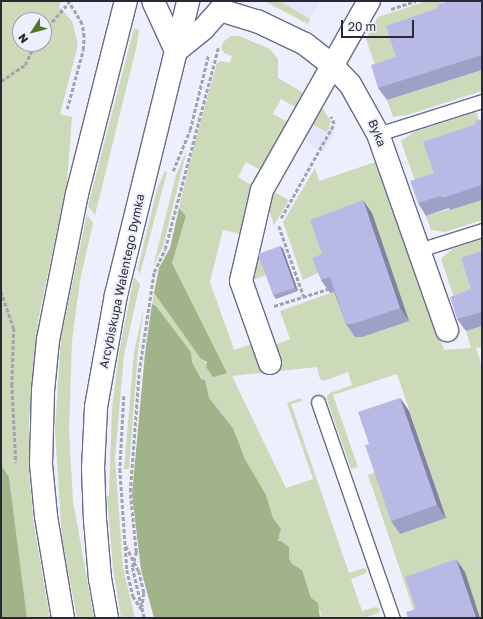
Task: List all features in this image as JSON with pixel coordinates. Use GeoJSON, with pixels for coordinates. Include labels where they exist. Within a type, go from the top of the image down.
{"type":"FeatureCollection","features":[{"type":"Feature","properties":{"kind":"street"},"geometry":{"type":"LineString","coordinates":[[152,1],[176,51],[204,28],[218,6]]}},
{"type":"Feature","properties":{"kind":"street","name":"Arcybiskupa Walentego Dymka"},"geometry":{"type":"LineString","coordinates":[[107,618],[100,579],[95,520],[93,469],[96,407],[116,295],[188,1]]}},
{"type":"Feature","properties":{"kind":"street"},"geometry":{"type":"LineString","coordinates":[[270,363],[241,281],[262,190],[369,1]]}},
{"type":"Feature","properties":{"kind":"street"},"geometry":{"type":"LineString","coordinates":[[63,618],[46,516],[42,464],[43,391],[47,347],[54,301],[124,2]]}},
{"type":"Feature","properties":{"kind":"street","name":"Byka"},"geometry":{"type":"LineString","coordinates":[[218,6],[287,34],[332,65],[350,84],[378,134],[447,330]]}},
{"type":"Feature","properties":{"kind":"lane"},"geometry":{"type":"LineString","coordinates":[[378,134],[482,100]]}},
{"type":"Feature","properties":{"kind":"lane"},"geometry":{"type":"LineString","coordinates":[[419,250],[482,230]]}},
{"type":"Feature","properties":{"kind":"lane"},"geometry":{"type":"LineString","coordinates":[[318,402],[393,618]]}},
{"type":"Feature","properties":{"kind":"path"},"geometry":{"type":"LineString","coordinates":[[52,21],[68,2],[82,24],[84,50],[67,109]]}},
{"type":"Feature","properties":{"kind":"path"},"geometry":{"type":"LineString","coordinates":[[144,618],[132,567],[136,552],[130,492],[139,372],[154,272],[165,249],[220,40]]}},
{"type":"Feature","properties":{"kind":"path"},"geometry":{"type":"LineString","coordinates":[[1,81],[25,65],[31,52]]}},
{"type":"Feature","properties":{"kind":"path"},"geometry":{"type":"LineString","coordinates":[[172,173],[190,130],[209,53]]}},
{"type":"Feature","properties":{"kind":"path"},"geometry":{"type":"LineString","coordinates":[[330,113],[334,124],[278,224],[304,297],[328,289],[331,283]]}},
{"type":"Feature","properties":{"kind":"path"},"geometry":{"type":"LineString","coordinates":[[124,390],[120,469],[126,570],[133,596],[142,610]]}},
{"type":"Feature","properties":{"kind":"path"},"geometry":{"type":"LineString","coordinates":[[125,544],[134,560],[144,593],[142,610]]}},
{"type":"Feature","properties":{"kind":"shaded area"},"geometry":{"type":"Polygon","coordinates":[[[280,1],[321,1],[310,19],[280,1]]]}},
{"type":"Feature","properties":{"kind":"shaded area"},"geometry":{"type":"Polygon","coordinates":[[[315,114],[335,132],[323,152],[301,139],[315,114]]]}},
{"type":"Feature","properties":{"kind":"green space"},"geometry":{"type":"Polygon","coordinates":[[[1,1],[61,1],[59,7],[72,21],[78,45],[60,114],[72,117],[67,182],[38,321],[29,421],[29,474],[34,525],[50,618],[27,618],[9,477],[1,465],[1,1]]]}},
{"type":"Feature","properties":{"kind":"green space"},"geometry":{"type":"Polygon","coordinates":[[[264,1],[280,1],[310,19],[308,24],[264,1]]]}},
{"type":"Feature","properties":{"kind":"green space"},"geometry":{"type":"Polygon","coordinates":[[[427,1],[441,1],[447,20],[405,69],[379,77],[366,39],[378,17],[427,1]]]}},
{"type":"Feature","properties":{"kind":"green space"},"geometry":{"type":"Polygon","coordinates":[[[134,28],[139,30],[137,45],[95,215],[88,206],[134,28]]]}},
{"type":"Feature","properties":{"kind":"green space"},"geometry":{"type":"Polygon","coordinates":[[[231,36],[239,36],[270,49],[278,59],[278,78],[305,94],[297,108],[281,99],[273,114],[289,123],[262,171],[246,162],[238,177],[253,186],[241,234],[223,230],[210,282],[234,350],[252,344],[260,367],[278,361],[273,346],[290,339],[280,311],[339,290],[331,267],[303,280],[283,222],[315,168],[319,181],[378,161],[444,350],[471,348],[466,331],[482,326],[482,347],[476,348],[482,366],[482,618],[423,614],[416,617],[368,475],[378,471],[446,518],[397,374],[333,395],[358,467],[351,469],[326,397],[330,393],[352,385],[348,372],[324,381],[320,379],[317,367],[232,376],[286,488],[313,479],[287,403],[301,398],[302,401],[291,404],[349,573],[364,568],[367,570],[366,573],[351,579],[362,611],[376,607],[380,609],[379,613],[364,618],[320,618],[321,612],[311,598],[302,570],[292,564],[289,558],[289,547],[278,542],[281,529],[273,518],[266,495],[245,459],[233,428],[209,398],[192,362],[191,352],[156,306],[152,304],[154,293],[201,359],[220,374],[223,374],[172,263],[186,216],[179,208],[193,149],[217,63],[221,61],[230,63],[232,56],[224,53],[221,48],[223,42],[231,36]]]}},
{"type":"Feature","properties":{"kind":"green space"},"geometry":{"type":"Polygon","coordinates":[[[482,70],[482,91],[407,115],[393,117],[387,100],[482,70]]]}},
{"type":"Feature","properties":{"kind":"green space"},"geometry":{"type":"Polygon","coordinates":[[[321,106],[331,121],[327,132],[313,125],[304,141],[301,140],[321,106]]]}},
{"type":"Feature","properties":{"kind":"green space"},"geometry":{"type":"Polygon","coordinates":[[[476,112],[482,129],[443,186],[419,193],[401,141],[414,132],[476,112]]]}},
{"type":"Feature","properties":{"kind":"green space"},"geometry":{"type":"Polygon","coordinates":[[[187,149],[163,247],[153,267],[176,175],[187,149]]]}},
{"type":"Feature","properties":{"kind":"green space"},"geometry":{"type":"Polygon","coordinates":[[[165,171],[167,172],[140,274],[136,267],[138,268],[157,189],[165,171]]]}},
{"type":"Feature","properties":{"kind":"green space"},"geometry":{"type":"Polygon","coordinates":[[[272,191],[289,200],[274,225],[268,207],[272,191]]]}},
{"type":"Feature","properties":{"kind":"green space"},"geometry":{"type":"Polygon","coordinates":[[[482,200],[482,220],[445,232],[431,230],[426,216],[482,200]]]}},
{"type":"Feature","properties":{"kind":"green space"},"geometry":{"type":"Polygon","coordinates":[[[179,208],[186,216],[172,263],[227,373],[213,377],[206,367],[207,362],[201,359],[154,293],[159,268],[170,248],[179,208]]]}},
{"type":"Feature","properties":{"kind":"green space"},"geometry":{"type":"Polygon","coordinates":[[[87,214],[93,223],[80,281],[72,341],[69,432],[73,501],[94,618],[77,618],[62,539],[55,431],[61,337],[87,214]]]}},
{"type":"Feature","properties":{"kind":"green space"},"geometry":{"type":"Polygon","coordinates":[[[482,239],[480,302],[458,309],[441,259],[452,249],[482,239]]]}},
{"type":"Feature","properties":{"kind":"green space"},"geometry":{"type":"Polygon","coordinates":[[[258,250],[267,275],[250,281],[258,250]]]}},
{"type":"Feature","properties":{"kind":"green space"},"geometry":{"type":"Polygon","coordinates":[[[134,277],[140,284],[124,355],[115,458],[123,567],[135,618],[121,618],[113,568],[107,496],[109,496],[112,408],[119,353],[134,277]]]}},
{"type":"Feature","properties":{"kind":"green space"},"geometry":{"type":"Polygon","coordinates":[[[152,304],[156,306],[191,352],[192,362],[201,379],[205,380],[209,398],[233,428],[245,459],[266,495],[273,518],[281,529],[278,541],[281,541],[289,547],[289,558],[292,564],[302,570],[311,598],[318,603],[320,618],[154,618],[141,570],[132,494],[145,353],[152,304]]]}},
{"type":"Feature","properties":{"kind":"green space"},"geometry":{"type":"Polygon","coordinates":[[[144,307],[138,352],[129,469],[124,469],[134,352],[144,307]]]}},
{"type":"Feature","properties":{"kind":"green space"},"geometry":{"type":"Polygon","coordinates":[[[1,465],[9,477],[27,618],[1,618],[1,465]]]}},
{"type":"Feature","properties":{"kind":"building"},"geometry":{"type":"Polygon","coordinates":[[[449,1],[482,1],[482,55],[378,88],[371,65],[396,57],[386,26],[438,8],[437,5],[449,1]]]}},
{"type":"Feature","properties":{"kind":"building"},"geometry":{"type":"Polygon","coordinates":[[[482,119],[482,185],[442,198],[441,196],[418,203],[410,181],[434,173],[423,142],[476,124],[475,121],[482,119]]]}},
{"type":"Feature","properties":{"kind":"building"},"geometry":{"type":"Polygon","coordinates":[[[363,200],[400,308],[353,324],[346,324],[330,277],[321,280],[312,258],[322,254],[310,220],[363,200]]]}},
{"type":"Feature","properties":{"kind":"building"},"geometry":{"type":"Polygon","coordinates":[[[280,246],[295,288],[273,295],[258,254],[280,246]]]}},
{"type":"Feature","properties":{"kind":"building"},"geometry":{"type":"Polygon","coordinates":[[[482,251],[482,312],[457,319],[450,297],[471,289],[461,258],[482,251]]]}},
{"type":"Feature","properties":{"kind":"building"},"geometry":{"type":"Polygon","coordinates":[[[400,398],[437,505],[391,521],[365,445],[369,444],[358,412],[400,398]]]}},
{"type":"Feature","properties":{"kind":"building"},"geometry":{"type":"Polygon","coordinates":[[[456,559],[476,618],[408,618],[406,612],[416,609],[405,577],[456,559]]]}}]}
